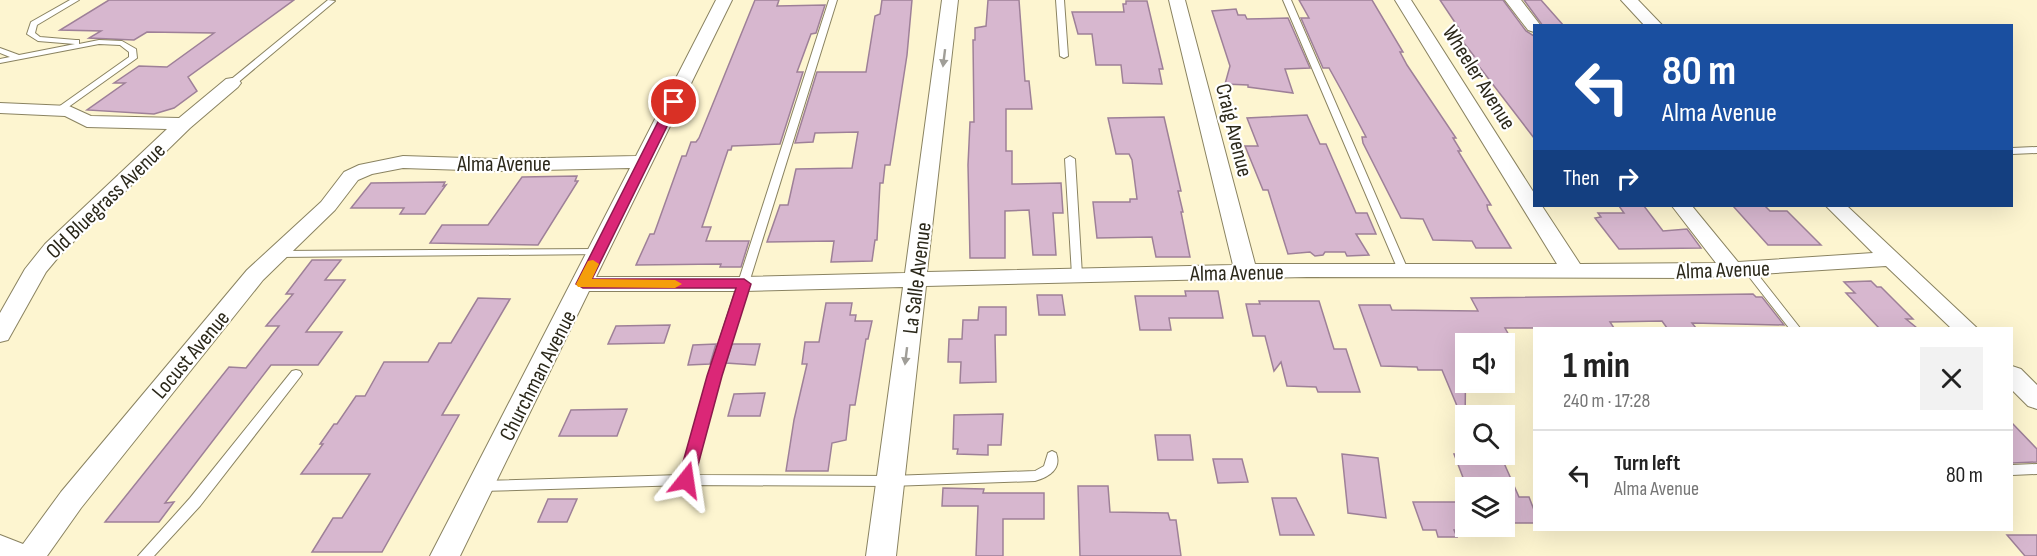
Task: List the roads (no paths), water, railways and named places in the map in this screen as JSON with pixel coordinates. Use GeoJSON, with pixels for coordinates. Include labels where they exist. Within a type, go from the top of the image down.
{"type":"FeatureCollection","features":[{"type":"Feature","properties":{"kind":"street","name":"Churchman Avenue"},"geometry":{"type":"LineString","coordinates":[[445,556],[724,0]]}},
{"type":"Feature","properties":{"kind":"street","name":"La Salle Avenue"},"geometry":{"type":"LineString","coordinates":[[881,556],[950,0]]}},
{"type":"Feature","properties":{"kind":"street","name":"Craig Avenue"},"geometry":{"type":"LineString","coordinates":[[1177,0],[1246,271]]}},
{"type":"Feature","properties":{"kind":"street","name":"Wheeler Avenue"},"geometry":{"type":"LineString","coordinates":[[1403,0],[1573,271]]}},
{"type":"Feature","properties":{"kind":"street"},"geometry":{"type":"LineString","coordinates":[[1513,0],[1533,26]]}},
{"type":"Feature","properties":{"kind":"street"},"geometry":{"type":"LineString","coordinates":[[1629,0],[1653,24]]}},
{"type":"Feature","properties":{"kind":"street","name":"Old Bluegrass Avenue"},"geometry":{"type":"LineString","coordinates":[[0,334],[36,268],[87,214],[183,124],[232,82]]}},
{"type":"Feature","properties":{"kind":"street"},"geometry":{"type":"LineString","coordinates":[[0,108],[69,111],[87,121],[183,124]]}},
{"type":"Feature","properties":{"kind":"street","name":"Alma Avenue"},"geometry":{"type":"LineString","coordinates":[[366,169],[403,162],[496,165],[643,162]]}},
{"type":"Feature","properties":{"kind":"street","name":"Locust Avenue"},"geometry":{"type":"LineString","coordinates":[[32,556],[71,500],[255,275],[328,206],[351,176],[366,169]]}},
{"type":"Feature","properties":{"kind":"street"},"geometry":{"type":"LineString","coordinates":[[1683,207],[1740,269]]}},
{"type":"Feature","properties":{"kind":"street"},"geometry":{"type":"LineString","coordinates":[[1837,207],[1964,327]]}},
{"type":"Feature","properties":{"kind":"street","name":"Alma Avenue"},"geometry":{"type":"LineString","coordinates":[[583,284],[744,284],[1246,271],[1740,269],[1892,259]]}},
{"type":"Feature","properties":{"kind":"street"},"geometry":{"type":"LineString","coordinates":[[2013,376],[2037,400]]}},
{"type":"Feature","properties":{"kind":"street"},"geometry":{"type":"LineString","coordinates":[[0,547],[19,556]]}},
{"type":"Feature","properties":{"kind":"lane"},"geometry":{"type":"LineString","coordinates":[[60,110],[133,58],[133,51],[122,43],[38,39],[31,33],[34,24],[75,0]]}},
{"type":"Feature","properties":{"kind":"lane"},"geometry":{"type":"LineString","coordinates":[[686,480],[714,376],[833,0]]}},
{"type":"Feature","properties":{"kind":"lane"},"geometry":{"type":"LineString","coordinates":[[1060,0],[1064,56]]}},
{"type":"Feature","properties":{"kind":"lane"},"geometry":{"type":"LineString","coordinates":[[1287,0],[1403,270]]}},
{"type":"Feature","properties":{"kind":"lane"},"geometry":{"type":"LineString","coordinates":[[232,82],[331,1]]}},
{"type":"Feature","properties":{"kind":"lane"},"geometry":{"type":"LineString","coordinates":[[0,61],[91,43]]}},
{"type":"Feature","properties":{"kind":"lane"},"geometry":{"type":"LineString","coordinates":[[0,50],[17,58]]}},
{"type":"Feature","properties":{"kind":"lane"},"geometry":{"type":"LineString","coordinates":[[2013,151],[2035,152]]}},
{"type":"Feature","properties":{"kind":"lane"},"geometry":{"type":"LineString","coordinates":[[1070,159],[1077,275]]}},
{"type":"Feature","properties":{"kind":"lane"},"geometry":{"type":"LineString","coordinates":[[276,254],[599,252]]}},
{"type":"Feature","properties":{"kind":"lane"},"geometry":{"type":"LineString","coordinates":[[1740,269],[1794,327]]}},
{"type":"Feature","properties":{"kind":"lane"},"geometry":{"type":"LineString","coordinates":[[145,556],[195,502],[296,374]]}},
{"type":"Feature","properties":{"kind":"lane"},"geometry":{"type":"LineString","coordinates":[[481,486],[686,480],[890,481],[1035,476],[1048,472],[1051,468],[1052,456]]}},
{"type":"Feature","properties":{"kind":"lane"},"geometry":{"type":"LineString","coordinates":[[2013,470],[2037,469]]}}]}
